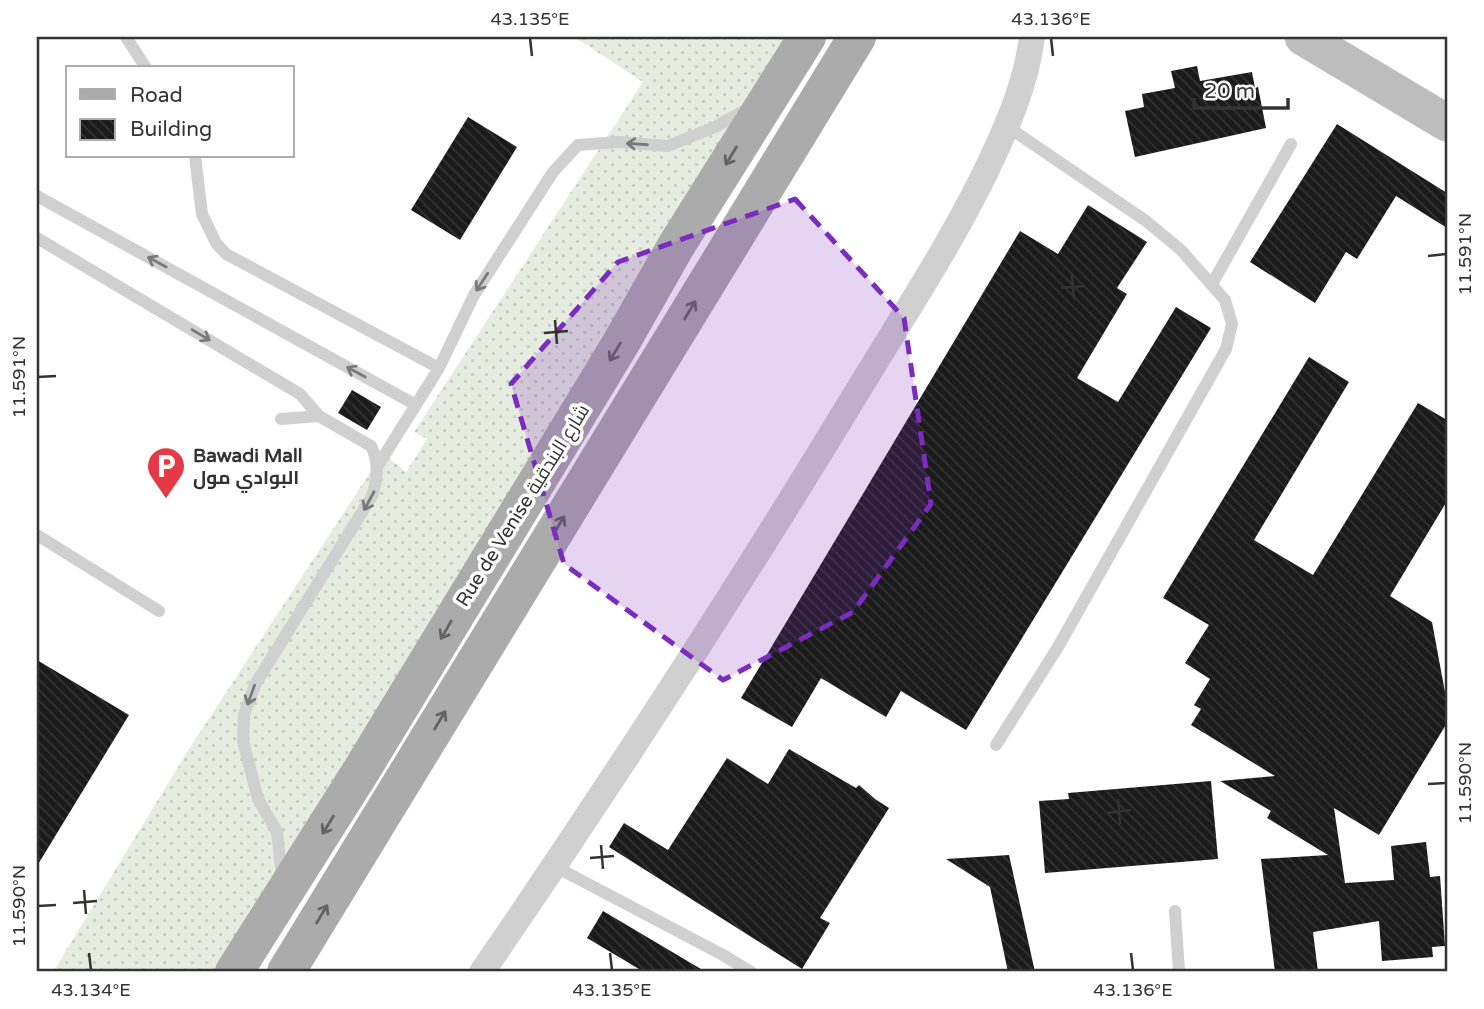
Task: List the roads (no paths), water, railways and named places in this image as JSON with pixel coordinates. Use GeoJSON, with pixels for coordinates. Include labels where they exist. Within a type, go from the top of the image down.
{"type":"FeatureCollection","features":[{"type":"Feature","properties":{"kind":"main road","name":"Rue de Venise شارع البندقية"},"geometry":{"type":"LineString","coordinates":[[234,972],[332,818],[472,585],[521,509],[676,246],[807,37]]}},
{"type":"Feature","properties":{"kind":"main road"},"geometry":{"type":"LineString","coordinates":[[286,972],[857,37]]}},
{"type":"Feature","properties":{"kind":"main road"},"geometry":{"type":"LineString","coordinates":[[1303,37],[1447,123]]}},
{"type":"Feature","properties":{"kind":"street"},"geometry":{"type":"LineString","coordinates":[[482,972],[554,866],[841,419],[961,223],[1008,127],[1023,85],[1032,37]]}},
{"type":"Feature","properties":{"kind":"lane"},"geometry":{"type":"LineString","coordinates":[[126,37],[145,66]]}},
{"type":"Feature","properties":{"kind":"lane"},"geometry":{"type":"LineString","coordinates":[[377,467],[439,368],[474,295],[553,172],[578,145],[618,142],[668,146],[715,127],[767,97]]}},
{"type":"Feature","properties":{"kind":"lane"},"geometry":{"type":"LineString","coordinates":[[996,745],[1058,647],[1226,349],[1232,324],[1226,300],[1181,250],[1146,221],[1008,127]]}},
{"type":"Feature","properties":{"kind":"lane"},"geometry":{"type":"LineString","coordinates":[[1212,284],[1290,144]]}},
{"type":"Feature","properties":{"kind":"lane"},"geometry":{"type":"LineString","coordinates":[[195,158],[202,214],[216,243],[226,254],[439,368]]}},
{"type":"Feature","properties":{"kind":"lane"},"geometry":{"type":"LineString","coordinates":[[37,196],[416,405]]}},
{"type":"Feature","properties":{"kind":"lane"},"geometry":{"type":"LineString","coordinates":[[37,238],[300,394],[320,416],[371,446],[376,455],[376,483],[372,496],[256,683],[244,714],[243,741],[258,799],[277,832],[284,891]]}},
{"type":"Feature","properties":{"kind":"lane"},"geometry":{"type":"LineString","coordinates":[[281,419],[320,416]]}},
{"type":"Feature","properties":{"kind":"lane"},"geometry":{"type":"LineString","coordinates":[[37,535],[159,611]]}},
{"type":"Feature","properties":{"kind":"lane"},"geometry":{"type":"LineString","coordinates":[[554,866],[751,972]]}},
{"type":"Feature","properties":{"kind":"lane"},"geometry":{"type":"LineString","coordinates":[[1175,911],[1179,972]]}},
{"type":"Feature","properties":{"kind":"place","name":"Bawadi Mall البوادي مول"},"geometry":{"type":"Point","coordinates":[166,500]}}]}
